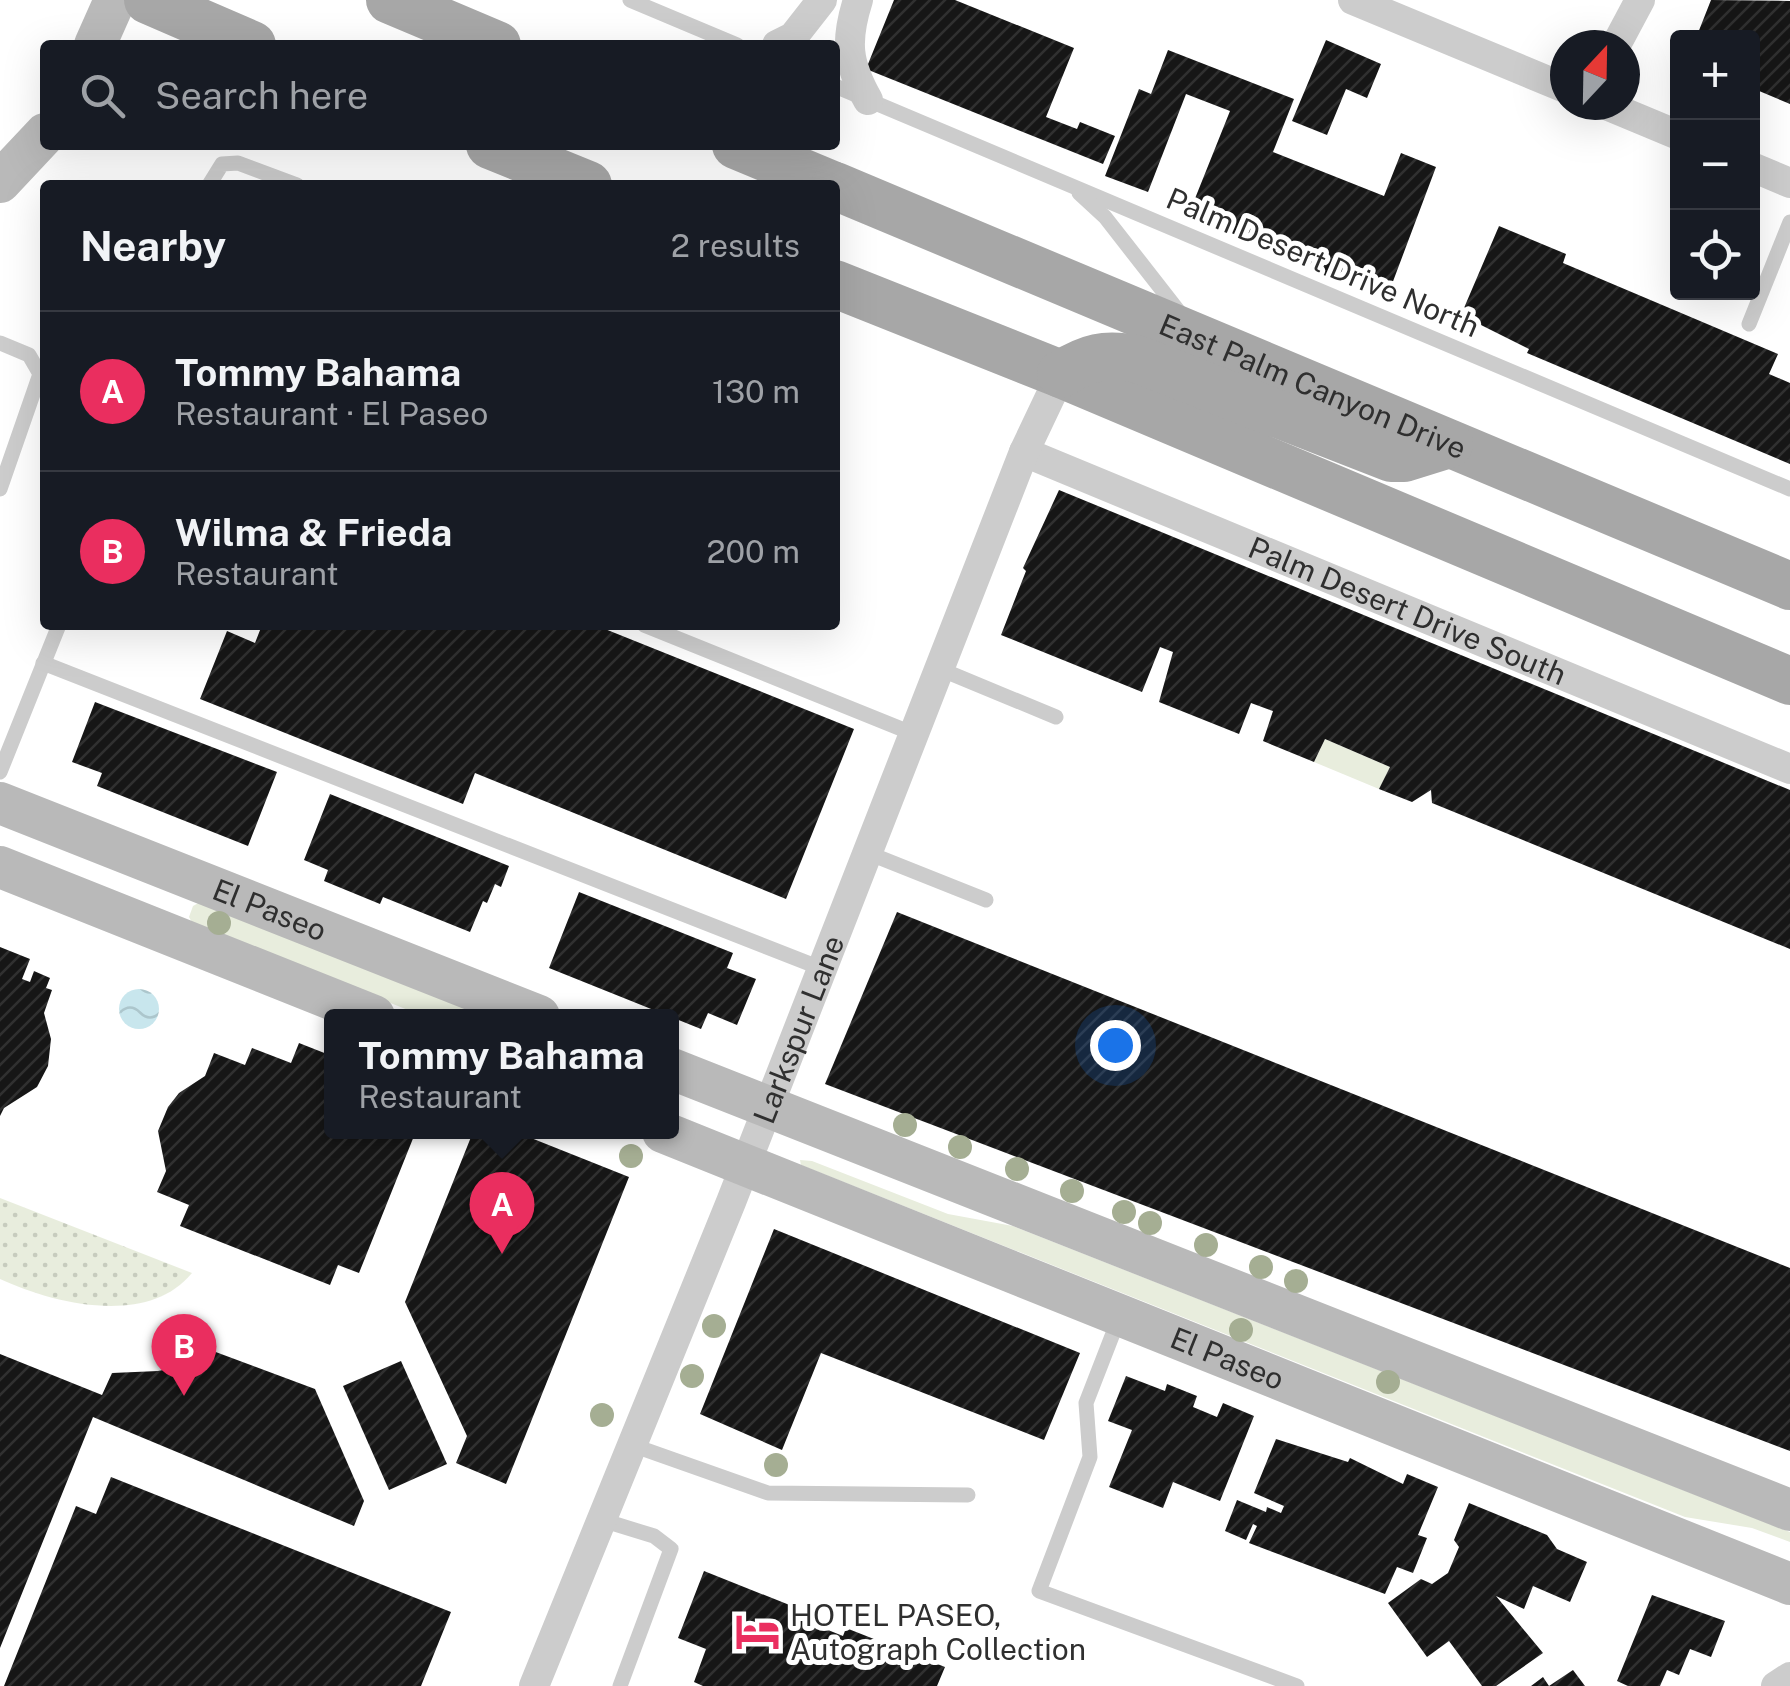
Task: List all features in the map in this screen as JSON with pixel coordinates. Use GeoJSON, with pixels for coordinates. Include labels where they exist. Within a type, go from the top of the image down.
{"type":"FeatureCollection","features":[{"type":"Feature","properties":{"kind":"main road"},"geometry":{"type":"LineString","coordinates":[[148,0],[240,40]]}},
{"type":"Feature","properties":{"kind":"main road"},"geometry":{"type":"LineString","coordinates":[[390,0],[486,40]]}},
{"type":"Feature","properties":{"kind":"main road"},"geometry":{"type":"LineString","coordinates":[[502,150],[575,180]]}},
{"type":"Feature","properties":{"kind":"main road","name":"East Palm Canyon Drive"},"geometry":{"type":"LineString","coordinates":[[748,150],[819,180]]}},
{"type":"Feature","properties":{"kind":"main road","name":"East Palm Canyon Drive"},"geometry":{"type":"LineString","coordinates":[[840,189],[1790,586]]}},
{"type":"Feature","properties":{"kind":"main road"},"geometry":{"type":"LineString","coordinates":[[840,286],[1061,374],[1790,681]]}},
{"type":"Feature","properties":{"kind":"main road"},"geometry":{"type":"LineString","coordinates":[[1061,374],[1095,354],[1115,355],[1136,359],[1390,458],[1404,458],[1449,444]]}},
{"type":"Feature","properties":{"kind":"street"},"geometry":{"type":"LineString","coordinates":[[97,40],[115,0]]}},
{"type":"Feature","properties":{"kind":"street"},"geometry":{"type":"LineString","coordinates":[[788,40],[822,0]]}},
{"type":"Feature","properties":{"kind":"street"},"geometry":{"type":"LineString","coordinates":[[858,0],[846,36],[851,70],[868,100]]}},
{"type":"Feature","properties":{"kind":"street"},"geometry":{"type":"LineString","coordinates":[[1353,0],[1550,82]]}},
{"type":"Feature","properties":{"kind":"street"},"geometry":{"type":"LineString","coordinates":[[1624,30],[1640,0]]}},
{"type":"Feature","properties":{"kind":"street"},"geometry":{"type":"LineString","coordinates":[[1640,119],[1670,132]]}},
{"type":"Feature","properties":{"kind":"street"},"geometry":{"type":"LineString","coordinates":[[0,182],[40,139]]}},
{"type":"Feature","properties":{"kind":"street"},"geometry":{"type":"LineString","coordinates":[[1760,170],[1790,183]]}},
{"type":"Feature","properties":{"kind":"street","name":"Larkspur Lane"},"geometry":{"type":"LineString","coordinates":[[534,1686],[768,1108],[1024,452],[1061,374]]}},
{"type":"Feature","properties":{"kind":"street","name":"Palm Desert Drive South"},"geometry":{"type":"LineString","coordinates":[[1024,452],[1790,769]]}},
{"type":"Feature","properties":{"kind":"street","name":"El Paseo"},"geometry":{"type":"LineString","coordinates":[[0,803],[521,1009]]}},
{"type":"Feature","properties":{"kind":"street"},"geometry":{"type":"LineString","coordinates":[[94,905],[116,898],[129,888],[130,872],[116,849]]}},
{"type":"Feature","properties":{"kind":"street","name":"El Paseo"},"geometry":{"type":"LineString","coordinates":[[0,867],[356,1009]]}},
{"type":"Feature","properties":{"kind":"street"},"geometry":{"type":"LineString","coordinates":[[174,937],[166,919],[166,902],[192,879]]}},
{"type":"Feature","properties":{"kind":"street"},"geometry":{"type":"LineString","coordinates":[[679,1072],[1790,1510]]}},
{"type":"Feature","properties":{"kind":"street"},"geometry":{"type":"LineString","coordinates":[[679,1109],[712,1122]]}},
{"type":"Feature","properties":{"kind":"street","name":"El Paseo"},"geometry":{"type":"LineString","coordinates":[[679,1138],[1790,1584]]}},
{"type":"Feature","properties":{"kind":"street"},"geometry":{"type":"LineString","coordinates":[[1776,1686],[1790,1676]]}},
{"type":"Feature","properties":{"kind":"lane"},"geometry":{"type":"LineString","coordinates":[[630,0],[725,40]]}},
{"type":"Feature","properties":{"kind":"lane","name":"Palm Desert Drive North"},"geometry":{"type":"LineString","coordinates":[[840,88],[1790,488]]}},
{"type":"Feature","properties":{"kind":"lane"},"geometry":{"type":"LineString","coordinates":[[212,180],[222,164],[238,163],[284,180]]}},
{"type":"Feature","properties":{"kind":"lane"},"geometry":{"type":"LineString","coordinates":[[1070,185],[1105,217],[1206,342]]}},
{"type":"Feature","properties":{"kind":"lane"},"geometry":{"type":"LineString","coordinates":[[1748,324],[1790,222]]}},
{"type":"Feature","properties":{"kind":"lane"},"geometry":{"type":"LineString","coordinates":[[0,343],[29,355],[40,374],[5,456],[0,489]]}},
{"type":"Feature","properties":{"kind":"lane"},"geometry":{"type":"LineString","coordinates":[[0,772],[57,630]]}},
{"type":"Feature","properties":{"kind":"lane"},"geometry":{"type":"LineString","coordinates":[[669,630],[914,734]]}},
{"type":"Feature","properties":{"kind":"lane"},"geometry":{"type":"LineString","coordinates":[[44,663],[823,969]]}},
{"type":"Feature","properties":{"kind":"lane"},"geometry":{"type":"LineString","coordinates":[[940,670],[1056,718]]}},
{"type":"Feature","properties":{"kind":"lane"},"geometry":{"type":"LineString","coordinates":[[868,854],[986,900]]}},
{"type":"Feature","properties":{"kind":"lane"},"geometry":{"type":"LineString","coordinates":[[1121,1314],[1086,1403],[1088,1468],[1039,1591],[1297,1686]]}},
{"type":"Feature","properties":{"kind":"lane"},"geometry":{"type":"LineString","coordinates":[[632,1445],[768,1493],[968,1495]]}},
{"type":"Feature","properties":{"kind":"lane"},"geometry":{"type":"LineString","coordinates":[[602,1520],[654,1536],[671,1548],[620,1686]]}},
{"type":"Feature","properties":{"kind":"green space"},"geometry":{"type":"Polygon","coordinates":[[[1325,739],[1390,767],[1379,789],[1314,762],[1325,739]]]}},
{"type":"Feature","properties":{"kind":"green space"},"geometry":{"type":"Polygon","coordinates":[[[202,901],[474,1009],[406,1009],[193,924],[189,917],[193,906],[202,901]]]}},
{"type":"Feature","properties":{"kind":"green space"},"geometry":{"type":"Polygon","coordinates":[[[800,1160],[812,1161],[948,1214],[1013,1226],[1790,1532],[1790,1542],[1752,1528],[1685,1517],[801,1165],[800,1160]]]}},
{"type":"Feature","properties":{"kind":"green space"},"geometry":{"type":"Polygon","coordinates":[[[0,1198],[192,1273],[173,1290],[126,1305],[73,1302],[22,1288],[0,1279],[0,1198]]]}},
{"type":"Feature","properties":{"kind":"water"},"geometry":{"type":"Polygon","coordinates":[[[139,989],[153,995],[159,1009],[153,1023],[139,1029],[125,1023],[119,1009],[125,995],[139,989]]]}},
{"type":"Feature","properties":{"kind":"building"},"geometry":{"type":"Polygon","coordinates":[[[894,0],[955,0],[1074,48],[1046,117],[1077,129],[1080,122],[1115,136],[1103,164],[866,69],[894,0]]]}},
{"type":"Feature","properties":{"kind":"building"},"geometry":{"type":"Polygon","coordinates":[[[1711,0],[1790,1],[1790,104],[1760,91],[1760,30],[1699,30],[1711,0]]]}},
{"type":"Feature","properties":{"kind":"building"},"geometry":{"type":"Polygon","coordinates":[[[1326,40],[1381,64],[1367,98],[1346,89],[1327,135],[1292,121],[1326,40]]]}},
{"type":"Feature","properties":{"kind":"building"},"geometry":{"type":"Polygon","coordinates":[[[1168,50],[1294,99],[1273,152],[1384,196],[1401,153],[1436,167],[1386,300],[1321,274],[1323,269],[1188,216],[1230,111],[1186,94],[1148,192],[1105,176],[1139,89],[1151,94],[1168,50]]]}},
{"type":"Feature","properties":{"kind":"building"},"geometry":{"type":"Polygon","coordinates":[[[1499,226],[1566,254],[1563,263],[1778,354],[1769,374],[1790,383],[1790,464],[1527,353],[1529,349],[1461,315],[1499,226]]]}},
{"type":"Feature","properties":{"kind":"building"},"geometry":{"type":"Polygon","coordinates":[[[1059,490],[1790,790],[1790,949],[1432,803],[1431,790],[1412,802],[1379,789],[1390,767],[1325,739],[1314,762],[1263,741],[1273,711],[1251,703],[1239,734],[1159,702],[1173,652],[1160,647],[1142,692],[1001,635],[1026,571],[1023,568],[1059,490]]]}},
{"type":"Feature","properties":{"kind":"building"},"geometry":{"type":"Polygon","coordinates":[[[260,630],[607,630],[854,729],[786,899],[475,773],[463,804],[200,699],[227,631],[255,643],[260,630]]]}},
{"type":"Feature","properties":{"kind":"building"},"geometry":{"type":"Polygon","coordinates":[[[95,702],[277,772],[248,846],[97,786],[102,773],[72,762],[95,702]]]}},
{"type":"Feature","properties":{"kind":"building"},"geometry":{"type":"Polygon","coordinates":[[[330,794],[509,866],[501,887],[495,884],[487,903],[483,901],[470,932],[383,897],[380,904],[324,881],[328,870],[304,860],[330,794]]]}},
{"type":"Feature","properties":{"kind":"building"},"geometry":{"type":"Polygon","coordinates":[[[579,892],[733,953],[727,968],[756,979],[737,1025],[708,1013],[701,1029],[679,1020],[679,1009],[651,1009],[549,968],[579,892]]]}},
{"type":"Feature","properties":{"kind":"building"},"geometry":{"type":"Polygon","coordinates":[[[897,912],[1790,1268],[1790,1451],[825,1084],[897,912]]]}},
{"type":"Feature","properties":{"kind":"building"},"geometry":{"type":"Polygon","coordinates":[[[0,947],[30,959],[22,979],[30,982],[34,971],[50,978],[46,988],[52,990],[44,1013],[51,1039],[48,1066],[37,1087],[4,1108],[0,1116],[0,947]]]}},
{"type":"Feature","properties":{"kind":"building"},"geometry":{"type":"Polygon","coordinates":[[[299,1043],[324,1053],[324,1139],[413,1139],[359,1273],[338,1265],[330,1285],[180,1226],[189,1205],[157,1192],[166,1171],[158,1131],[179,1093],[205,1076],[214,1053],[245,1065],[252,1048],[291,1063],[299,1043]]]}},
{"type":"Feature","properties":{"kind":"building"},"geometry":{"type":"Polygon","coordinates":[[[470,1139],[534,1139],[629,1177],[506,1484],[456,1463],[467,1436],[405,1302],[470,1139]]]}},
{"type":"Feature","properties":{"kind":"building"},"geometry":{"type":"Polygon","coordinates":[[[774,1229],[1080,1353],[1044,1440],[821,1353],[782,1450],[700,1414],[774,1229]]]}},
{"type":"Feature","properties":{"kind":"building"},"geometry":{"type":"Polygon","coordinates":[[[213,1351],[315,1389],[364,1501],[354,1526],[93,1417],[0,1648],[0,1354],[102,1395],[112,1373],[188,1365],[213,1351]]]}},
{"type":"Feature","properties":{"kind":"building"},"geometry":{"type":"Polygon","coordinates":[[[401,1361],[447,1464],[389,1490],[343,1386],[401,1361]]]}},
{"type":"Feature","properties":{"kind":"building"},"geometry":{"type":"Polygon","coordinates":[[[1126,1376],[1165,1391],[1167,1384],[1197,1396],[1193,1407],[1217,1417],[1223,1403],[1254,1416],[1220,1501],[1173,1482],[1163,1508],[1109,1487],[1132,1430],[1108,1421],[1126,1376]]]}},
{"type":"Feature","properties":{"kind":"building"},"geometry":{"type":"Polygon","coordinates":[[[1276,1439],[1348,1462],[1350,1458],[1403,1484],[1407,1474],[1438,1487],[1418,1535],[1427,1538],[1413,1573],[1397,1567],[1385,1594],[1249,1543],[1257,1526],[1253,1524],[1246,1540],[1225,1531],[1237,1500],[1266,1512],[1267,1507],[1281,1513],[1284,1506],[1254,1493],[1276,1439]]]}},
{"type":"Feature","properties":{"kind":"building"},"geometry":{"type":"Polygon","coordinates":[[[111,1477],[451,1612],[421,1686],[4,1686],[76,1506],[96,1514],[111,1477]]]}},
{"type":"Feature","properties":{"kind":"building"},"geometry":{"type":"Polygon","coordinates":[[[1469,1503],[1547,1535],[1557,1549],[1587,1562],[1570,1602],[1533,1586],[1524,1609],[1496,1596],[1543,1653],[1496,1686],[1482,1686],[1449,1641],[1427,1657],[1388,1603],[1421,1579],[1432,1584],[1448,1573],[1459,1547],[1454,1540],[1469,1503]]]}},
{"type":"Feature","properties":{"kind":"building","name":"HOTEL PASEO, Autograph Collection"},"geometry":{"type":"Polygon","coordinates":[[[704,1571],[822,1618],[818,1626],[843,1636],[846,1628],[945,1667],[937,1686],[703,1686],[694,1682],[706,1649],[678,1638],[704,1571]]]}},
{"type":"Feature","properties":{"kind":"building"},"geometry":{"type":"Polygon","coordinates":[[[1652,1595],[1725,1621],[1711,1657],[1690,1649],[1679,1675],[1667,1670],[1660,1686],[1628,1686],[1617,1681],[1652,1595]]]}},
{"type":"Feature","properties":{"kind":"building"},"geometry":{"type":"Polygon","coordinates":[[[1573,1670],[1585,1686],[1549,1686],[1573,1670]]]}},
{"type":"Feature","properties":{"kind":"building"},"geometry":{"type":"Polygon","coordinates":[[[1543,1677],[1549,1686],[1531,1686],[1543,1677]]]}},
{"type":"Feature","properties":{"kind":"place","name":"Tommy Bahama"},"geometry":{"type":"Point","coordinates":[502,1254]}},
{"type":"Feature","properties":{"kind":"place","name":"Wilma & Frieda"},"geometry":{"type":"Point","coordinates":[184,1396]}},
{"type":"Feature","properties":{"kind":"place","name":"HOTEL PASEO, Autograph Collection"},"geometry":{"type":"Point","coordinates":[757,1632]}}]}
